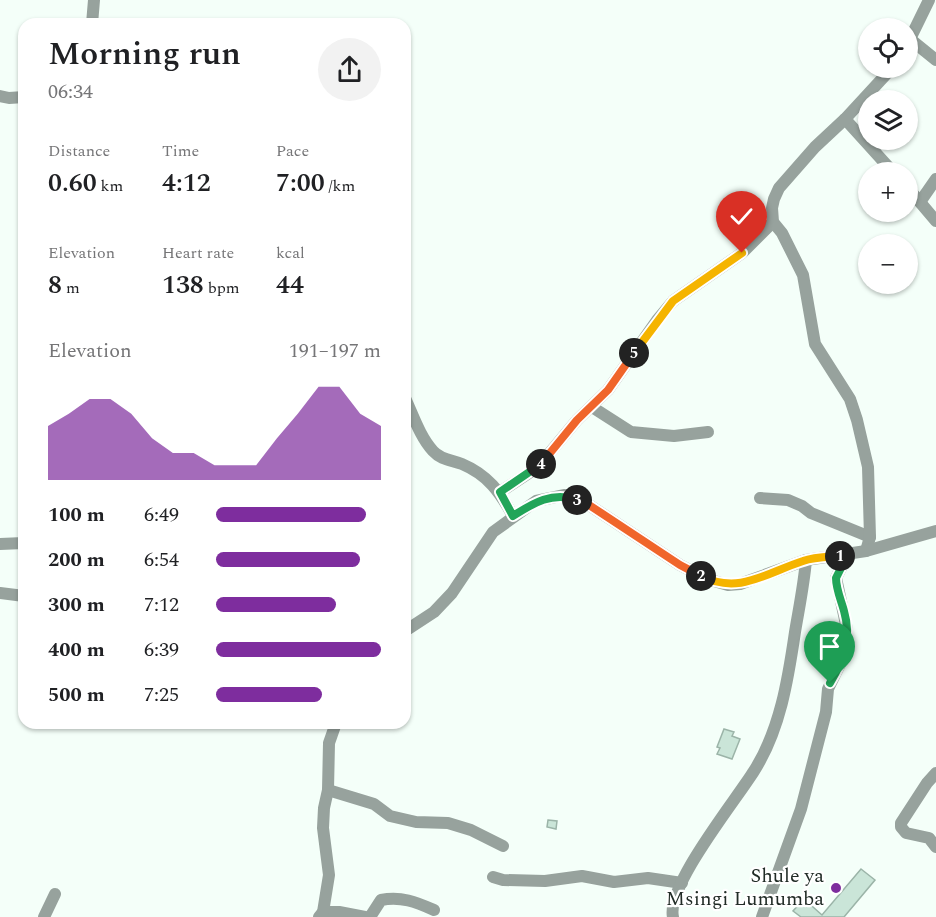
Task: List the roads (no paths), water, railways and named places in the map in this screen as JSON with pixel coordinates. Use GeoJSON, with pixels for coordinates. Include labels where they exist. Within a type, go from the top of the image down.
{"type":"FeatureCollection","features":[{"type":"Feature","properties":{"kind":"street"},"geometry":{"type":"LineString","coordinates":[[92,18],[94,0]]}},
{"type":"Feature","properties":{"kind":"street"},"geometry":{"type":"LineString","coordinates":[[918,23],[929,0]]}},
{"type":"Feature","properties":{"kind":"street"},"geometry":{"type":"LineString","coordinates":[[918,47],[936,60]]}},
{"type":"Feature","properties":{"kind":"street"},"geometry":{"type":"LineString","coordinates":[[866,551],[870,537],[868,467],[850,399],[815,345],[803,275],[782,233],[773,222],[774,199],[779,188],[815,147],[883,78]]}},
{"type":"Feature","properties":{"kind":"street"},"geometry":{"type":"LineString","coordinates":[[0,96],[18,97]]}},
{"type":"Feature","properties":{"kind":"street"},"geometry":{"type":"LineString","coordinates":[[845,119],[884,162]]}},
{"type":"Feature","properties":{"kind":"street"},"geometry":{"type":"LineString","coordinates":[[920,202],[936,179]]}},
{"type":"Feature","properties":{"kind":"street"},"geometry":{"type":"LineString","coordinates":[[918,200],[936,221]]}},
{"type":"Feature","properties":{"kind":"street"},"geometry":{"type":"LineString","coordinates":[[500,492],[538,467],[577,420],[608,390],[673,301],[742,253],[773,222]]}},
{"type":"Feature","properties":{"kind":"street"},"geometry":{"type":"LineString","coordinates":[[592,407],[632,432],[674,436],[708,432]]}},
{"type":"Feature","properties":{"kind":"street"},"geometry":{"type":"LineString","coordinates":[[411,411],[432,451],[441,458],[474,470],[500,492],[513,516]]}},
{"type":"Feature","properties":{"kind":"street"},"geometry":{"type":"LineString","coordinates":[[411,627],[434,612],[452,593],[493,532],[536,501],[565,495],[589,505],[680,565],[707,579],[728,585],[740,584],[806,560],[866,551],[936,531]]}},
{"type":"Feature","properties":{"kind":"street"},"geometry":{"type":"LineString","coordinates":[[760,498],[788,500],[811,513],[870,537]]}},
{"type":"Feature","properties":{"kind":"street"},"geometry":{"type":"LineString","coordinates":[[0,544],[18,543]]}},
{"type":"Feature","properties":{"kind":"street"},"geometry":{"type":"LineString","coordinates":[[762,917],[801,809],[826,712],[828,689],[844,656],[847,629],[836,578],[848,554]]}},
{"type":"Feature","properties":{"kind":"street"},"geometry":{"type":"LineString","coordinates":[[673,917],[673,904],[682,883],[708,837],[754,771],[773,731],[787,685],[806,560]]}},
{"type":"Feature","properties":{"kind":"street"},"geometry":{"type":"LineString","coordinates":[[0,593],[18,595]]}},
{"type":"Feature","properties":{"kind":"street"},"geometry":{"type":"LineString","coordinates":[[334,729],[328,753],[328,790],[323,828],[329,875],[321,914],[339,912],[367,917],[381,900],[388,899],[410,900],[434,910]]}},
{"type":"Feature","properties":{"kind":"street"},"geometry":{"type":"LineString","coordinates":[[936,773],[901,823],[906,833],[929,838],[936,847]]}},
{"type":"Feature","properties":{"kind":"street"},"geometry":{"type":"LineString","coordinates":[[328,790],[374,804],[390,816],[416,822],[448,824],[471,830],[502,846]]}},
{"type":"Feature","properties":{"kind":"street"},"geometry":{"type":"LineString","coordinates":[[493,877],[503,880],[545,881],[582,876],[614,882],[648,878],[682,883]]}},
{"type":"Feature","properties":{"kind":"street"},"geometry":{"type":"LineString","coordinates":[[44,917],[55,894]]}},
{"type":"Feature","properties":{"kind":"place","name":"Shule ya Msingi Lumumba"},"geometry":{"type":"Point","coordinates":[836,888]}}]}
